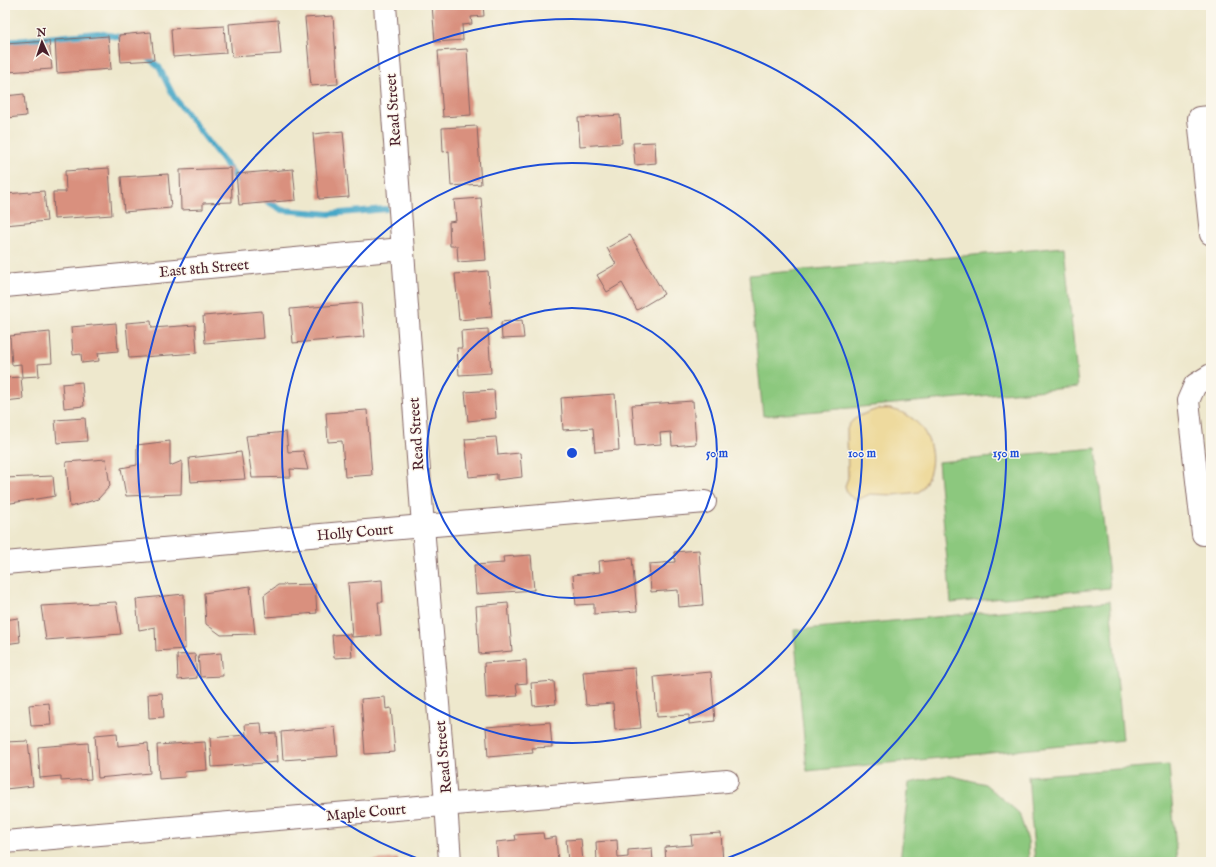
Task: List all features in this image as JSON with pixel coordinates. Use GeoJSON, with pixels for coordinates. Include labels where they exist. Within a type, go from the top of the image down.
{"type":"FeatureCollection","features":[{"type":"Feature","properties":{"kind":"street","name":"Read Street"},"geometry":{"type":"LineString","coordinates":[[386,5],[402,249],[423,526],[447,805],[450,862]]}},
{"type":"Feature","properties":{"kind":"street"},"geometry":{"type":"LineString","coordinates":[[1211,117],[1199,118],[1211,234]]}},
{"type":"Feature","properties":{"kind":"street","name":"East 8th Street"},"geometry":{"type":"LineString","coordinates":[[5,286],[402,249]]}},
{"type":"Feature","properties":{"kind":"street"},"geometry":{"type":"LineString","coordinates":[[1204,534],[1188,401],[1195,385],[1211,375]]}},
{"type":"Feature","properties":{"kind":"street","name":"Holly Court"},"geometry":{"type":"LineString","coordinates":[[5,563],[705,502]]}},
{"type":"Feature","properties":{"kind":"street","name":"Maple Court"},"geometry":{"type":"LineString","coordinates":[[5,842],[727,781]]}},
{"type":"Feature","properties":{"kind":"green space"},"geometry":{"type":"Polygon","coordinates":[[[1064,247],[1078,387],[763,416],[749,275],[1064,247]]]}},
{"type":"Feature","properties":{"kind":"green space"},"geometry":{"type":"Polygon","coordinates":[[[1096,448],[1110,588],[951,603],[938,462],[1096,448]]]}},
{"type":"Feature","properties":{"kind":"green space"},"geometry":{"type":"Polygon","coordinates":[[[1110,601],[1123,740],[807,771],[794,630],[1110,601]]]}},
{"type":"Feature","properties":{"kind":"green space"},"geometry":{"type":"Polygon","coordinates":[[[1169,765],[1177,862],[1035,862],[1028,776],[1169,765]]]}},
{"type":"Feature","properties":{"kind":"green space"},"geometry":{"type":"Polygon","coordinates":[[[948,775],[985,784],[1019,813],[1028,841],[1029,862],[900,862],[909,783],[948,775]]]}},
{"type":"Feature","properties":{"kind":"sand"},"geometry":{"type":"Polygon","coordinates":[[[878,409],[894,410],[917,422],[924,432],[929,444],[932,456],[931,468],[927,481],[919,492],[894,495],[870,494],[857,500],[848,495],[845,486],[848,478],[847,429],[855,418],[878,409]]]}},
{"type":"Feature","properties":{"kind":"building"},"geometry":{"type":"Polygon","coordinates":[[[432,5],[483,5],[484,16],[471,17],[472,24],[462,25],[463,40],[435,42],[432,5]]]}},
{"type":"Feature","properties":{"kind":"building"},"geometry":{"type":"Polygon","coordinates":[[[333,16],[338,84],[311,86],[305,18],[333,16]]]}},
{"type":"Feature","properties":{"kind":"building"},"geometry":{"type":"Polygon","coordinates":[[[278,20],[281,54],[232,57],[229,24],[278,20]]]}},
{"type":"Feature","properties":{"kind":"building"},"geometry":{"type":"Polygon","coordinates":[[[224,26],[226,53],[173,57],[171,29],[224,26]]]}},
{"type":"Feature","properties":{"kind":"building"},"geometry":{"type":"Polygon","coordinates":[[[151,32],[154,60],[121,62],[119,35],[151,32]]]}},
{"type":"Feature","properties":{"kind":"building"},"geometry":{"type":"Polygon","coordinates":[[[108,36],[111,69],[57,73],[55,40],[108,36]]]}},
{"type":"Feature","properties":{"kind":"building"},"geometry":{"type":"Polygon","coordinates":[[[49,41],[52,69],[7,72],[5,44],[49,41]]]}},
{"type":"Feature","properties":{"kind":"building"},"geometry":{"type":"Polygon","coordinates":[[[467,49],[471,115],[443,117],[438,51],[467,49]]]}},
{"type":"Feature","properties":{"kind":"building"},"geometry":{"type":"Polygon","coordinates":[[[24,94],[26,116],[7,118],[5,96],[24,94]]]}},
{"type":"Feature","properties":{"kind":"building"},"geometry":{"type":"Polygon","coordinates":[[[620,115],[622,143],[580,146],[578,118],[620,115]]]}},
{"type":"Feature","properties":{"kind":"building"},"geometry":{"type":"Polygon","coordinates":[[[477,126],[481,184],[451,186],[449,151],[443,152],[442,128],[477,126]]]}},
{"type":"Feature","properties":{"kind":"building"},"geometry":{"type":"Polygon","coordinates":[[[343,131],[349,197],[319,199],[313,134],[343,131]]]}},
{"type":"Feature","properties":{"kind":"building"},"geometry":{"type":"Polygon","coordinates":[[[655,142],[656,163],[635,165],[633,143],[655,142]]]}},
{"type":"Feature","properties":{"kind":"building"},"geometry":{"type":"Polygon","coordinates":[[[109,168],[112,215],[54,219],[53,192],[66,192],[65,171],[109,168]]]}},
{"type":"Feature","properties":{"kind":"building"},"geometry":{"type":"Polygon","coordinates":[[[231,168],[232,202],[203,203],[203,209],[181,210],[180,170],[231,168]]]}},
{"type":"Feature","properties":{"kind":"building"},"geometry":{"type":"Polygon","coordinates":[[[293,169],[296,200],[239,205],[236,174],[293,169]]]}},
{"type":"Feature","properties":{"kind":"building"},"geometry":{"type":"Polygon","coordinates":[[[168,174],[171,208],[124,212],[121,177],[168,174]]]}},
{"type":"Feature","properties":{"kind":"building"},"geometry":{"type":"Polygon","coordinates":[[[44,191],[47,221],[5,225],[5,194],[44,191]]]}},
{"type":"Feature","properties":{"kind":"building"},"geometry":{"type":"Polygon","coordinates":[[[481,198],[486,260],[458,262],[457,246],[450,246],[449,222],[456,221],[454,200],[481,198]]]}},
{"type":"Feature","properties":{"kind":"building"},"geometry":{"type":"Polygon","coordinates":[[[630,235],[664,294],[637,310],[622,283],[607,292],[597,275],[616,264],[607,248],[630,235]]]}},
{"type":"Feature","properties":{"kind":"building"},"geometry":{"type":"Polygon","coordinates":[[[488,271],[492,317],[459,320],[455,274],[488,271]]]}},
{"type":"Feature","properties":{"kind":"building"},"geometry":{"type":"Polygon","coordinates":[[[361,303],[364,337],[293,343],[290,309],[361,303]]]}},
{"type":"Feature","properties":{"kind":"building"},"geometry":{"type":"Polygon","coordinates":[[[262,311],[264,338],[205,343],[203,316],[262,311]]]}},
{"type":"Feature","properties":{"kind":"building"},"geometry":{"type":"Polygon","coordinates":[[[522,320],[524,338],[502,339],[501,322],[522,320]]]}},
{"type":"Feature","properties":{"kind":"building"},"geometry":{"type":"Polygon","coordinates":[[[151,321],[152,328],[195,325],[197,353],[129,358],[126,323],[151,321]]]}},
{"type":"Feature","properties":{"kind":"building"},"geometry":{"type":"Polygon","coordinates":[[[116,323],[118,351],[98,353],[99,361],[82,363],[81,354],[73,355],[71,327],[116,323]]]}},
{"type":"Feature","properties":{"kind":"building"},"geometry":{"type":"Polygon","coordinates":[[[488,329],[491,373],[459,375],[457,348],[462,348],[461,331],[488,329]]]}},
{"type":"Feature","properties":{"kind":"building"},"geometry":{"type":"Polygon","coordinates":[[[50,332],[52,363],[38,364],[39,376],[22,377],[21,364],[12,365],[10,336],[50,332]]]}},
{"type":"Feature","properties":{"kind":"building"},"geometry":{"type":"Polygon","coordinates":[[[21,377],[23,399],[5,401],[5,378],[21,377]]]}},
{"type":"Feature","properties":{"kind":"building"},"geometry":{"type":"Polygon","coordinates":[[[82,382],[84,406],[64,408],[62,384],[82,382]]]}},
{"type":"Feature","properties":{"kind":"building"},"geometry":{"type":"Polygon","coordinates":[[[494,390],[496,418],[468,421],[465,392],[494,390]]]}},
{"type":"Feature","properties":{"kind":"building"},"geometry":{"type":"Polygon","coordinates":[[[615,394],[619,450],[595,452],[593,428],[563,430],[561,398],[615,394]]]}},
{"type":"Feature","properties":{"kind":"building"},"geometry":{"type":"Polygon","coordinates":[[[693,401],[696,444],[672,446],[671,432],[660,433],[661,444],[635,446],[632,405],[693,401]]]}},
{"type":"Feature","properties":{"kind":"building"},"geometry":{"type":"Polygon","coordinates":[[[367,410],[372,475],[345,477],[342,441],[328,442],[326,413],[367,410]]]}},
{"type":"Feature","properties":{"kind":"building"},"geometry":{"type":"Polygon","coordinates":[[[85,418],[87,441],[57,443],[55,420],[85,418]]]}},
{"type":"Feature","properties":{"kind":"building"},"geometry":{"type":"Polygon","coordinates":[[[286,432],[288,452],[303,451],[308,470],[290,469],[291,477],[252,478],[246,436],[286,432]]]}},
{"type":"Feature","properties":{"kind":"building"},"geometry":{"type":"Polygon","coordinates":[[[496,437],[498,455],[520,453],[522,477],[497,480],[497,474],[469,477],[465,439],[496,437]]]}},
{"type":"Feature","properties":{"kind":"building"},"geometry":{"type":"Polygon","coordinates":[[[170,441],[170,466],[182,461],[181,494],[126,496],[121,468],[137,465],[137,445],[170,441]]]}},
{"type":"Feature","properties":{"kind":"building"},"geometry":{"type":"Polygon","coordinates":[[[241,452],[245,479],[191,482],[189,458],[241,452]]]}},
{"type":"Feature","properties":{"kind":"building"},"geometry":{"type":"Polygon","coordinates":[[[106,459],[110,486],[98,499],[70,507],[66,462],[106,459]]]}},
{"type":"Feature","properties":{"kind":"building"},"geometry":{"type":"Polygon","coordinates":[[[53,476],[55,496],[5,504],[5,478],[53,476]]]}},
{"type":"Feature","properties":{"kind":"building"},"geometry":{"type":"Polygon","coordinates":[[[699,550],[703,605],[679,607],[678,590],[651,592],[649,564],[675,562],[674,552],[699,550]]]}},
{"type":"Feature","properties":{"kind":"building"},"geometry":{"type":"Polygon","coordinates":[[[531,555],[534,590],[476,594],[474,565],[504,563],[503,557],[531,555]]]}},
{"type":"Feature","properties":{"kind":"building"},"geometry":{"type":"Polygon","coordinates":[[[632,558],[637,611],[594,614],[594,604],[576,605],[573,575],[600,572],[599,561],[632,558]]]}},
{"type":"Feature","properties":{"kind":"building"},"geometry":{"type":"Polygon","coordinates":[[[382,580],[383,602],[378,602],[381,635],[352,637],[348,583],[382,580]]]}},
{"type":"Feature","properties":{"kind":"building"},"geometry":{"type":"Polygon","coordinates":[[[315,584],[317,613],[266,617],[264,595],[278,585],[315,584]]]}},
{"type":"Feature","properties":{"kind":"building"},"geometry":{"type":"Polygon","coordinates":[[[250,586],[255,634],[221,635],[206,624],[204,593],[250,586]]]}},
{"type":"Feature","properties":{"kind":"building"},"geometry":{"type":"Polygon","coordinates":[[[184,594],[185,649],[156,651],[155,627],[139,630],[136,599],[184,594]]]}},
{"type":"Feature","properties":{"kind":"building"},"geometry":{"type":"Polygon","coordinates":[[[116,602],[121,634],[46,640],[41,606],[116,602]]]}},
{"type":"Feature","properties":{"kind":"building"},"geometry":{"type":"Polygon","coordinates":[[[508,603],[512,651],[479,654],[476,606],[508,603]]]}},
{"type":"Feature","properties":{"kind":"building"},"geometry":{"type":"Polygon","coordinates":[[[18,618],[20,642],[5,644],[5,620],[18,618]]]}},
{"type":"Feature","properties":{"kind":"building"},"geometry":{"type":"Polygon","coordinates":[[[350,634],[352,657],[334,658],[332,635],[350,634]]]}},
{"type":"Feature","properties":{"kind":"building"},"geometry":{"type":"Polygon","coordinates":[[[221,653],[223,676],[200,677],[198,655],[221,653]]]}},
{"type":"Feature","properties":{"kind":"building"},"geometry":{"type":"Polygon","coordinates":[[[195,654],[197,678],[178,680],[177,655],[195,654]]]}},
{"type":"Feature","properties":{"kind":"building"},"geometry":{"type":"Polygon","coordinates":[[[526,660],[527,683],[516,684],[518,696],[486,698],[484,663],[526,660]]]}},
{"type":"Feature","properties":{"kind":"building"},"geometry":{"type":"Polygon","coordinates":[[[635,668],[641,728],[615,730],[613,703],[586,705],[583,672],[635,668]]]}},
{"type":"Feature","properties":{"kind":"building"},"geometry":{"type":"Polygon","coordinates":[[[711,672],[715,721],[689,724],[689,715],[657,717],[654,677],[711,672]]]}},
{"type":"Feature","properties":{"kind":"building"},"geometry":{"type":"Polygon","coordinates":[[[554,681],[556,704],[533,706],[531,683],[554,681]]]}},
{"type":"Feature","properties":{"kind":"building"},"geometry":{"type":"Polygon","coordinates":[[[162,693],[164,717],[149,718],[148,694],[162,693]]]}},
{"type":"Feature","properties":{"kind":"building"},"geometry":{"type":"Polygon","coordinates":[[[385,697],[386,709],[391,708],[395,752],[365,754],[361,699],[385,697]]]}},
{"type":"Feature","properties":{"kind":"building"},"geometry":{"type":"Polygon","coordinates":[[[49,703],[51,725],[31,726],[29,705],[49,703]]]}},
{"type":"Feature","properties":{"kind":"building"},"geometry":{"type":"Polygon","coordinates":[[[550,722],[552,747],[532,748],[533,753],[488,757],[486,727],[550,722]]]}},
{"type":"Feature","properties":{"kind":"building"},"geometry":{"type":"Polygon","coordinates":[[[261,723],[262,734],[276,733],[278,762],[212,767],[210,738],[246,735],[245,724],[261,723]]]}},
{"type":"Feature","properties":{"kind":"building"},"geometry":{"type":"Polygon","coordinates":[[[335,727],[338,756],[283,760],[281,732],[335,727]]]}},
{"type":"Feature","properties":{"kind":"building"},"geometry":{"type":"Polygon","coordinates":[[[117,733],[118,746],[148,743],[150,773],[98,778],[95,735],[117,733]]]}},
{"type":"Feature","properties":{"kind":"building"},"geometry":{"type":"Polygon","coordinates":[[[28,741],[33,786],[5,789],[5,742],[28,741]]]}},
{"type":"Feature","properties":{"kind":"building"},"geometry":{"type":"Polygon","coordinates":[[[205,742],[207,770],[184,772],[185,777],[159,779],[157,745],[205,742]]]}},
{"type":"Feature","properties":{"kind":"building"},"geometry":{"type":"Polygon","coordinates":[[[88,743],[91,779],[61,781],[61,776],[40,778],[38,747],[88,743]]]}},
{"type":"Feature","properties":{"kind":"building"},"geometry":{"type":"Polygon","coordinates":[[[543,833],[544,839],[556,837],[558,862],[498,862],[496,842],[516,840],[515,835],[543,833]]]}},
{"type":"Feature","properties":{"kind":"building"},"geometry":{"type":"Polygon","coordinates":[[[721,833],[723,862],[666,862],[665,847],[692,845],[691,835],[721,833]]]}},
{"type":"Feature","properties":{"kind":"building"},"geometry":{"type":"Polygon","coordinates":[[[581,839],[583,862],[568,862],[566,840],[581,839]]]}},
{"type":"Feature","properties":{"kind":"building"},"geometry":{"type":"Polygon","coordinates":[[[617,840],[618,858],[628,857],[628,850],[652,848],[653,862],[597,862],[596,842],[617,840]]]}},
{"type":"Feature","properties":{"kind":"building"},"geometry":{"type":"Polygon","coordinates":[[[398,858],[398,862],[364,861],[398,858]]]}},
{"type":"Feature","properties":{"kind":"waterway"},"geometry":{"type":"LineString","coordinates":[[5,42],[98,33],[124,38],[126,40]]}},
{"type":"Feature","properties":{"kind":"waterway"},"geometry":{"type":"LineString","coordinates":[[146,56],[159,67],[174,97],[241,184]]}},
{"type":"Feature","properties":{"kind":"waterway"},"geometry":{"type":"LineString","coordinates":[[261,198],[282,210],[329,214],[386,209]]}}]}
